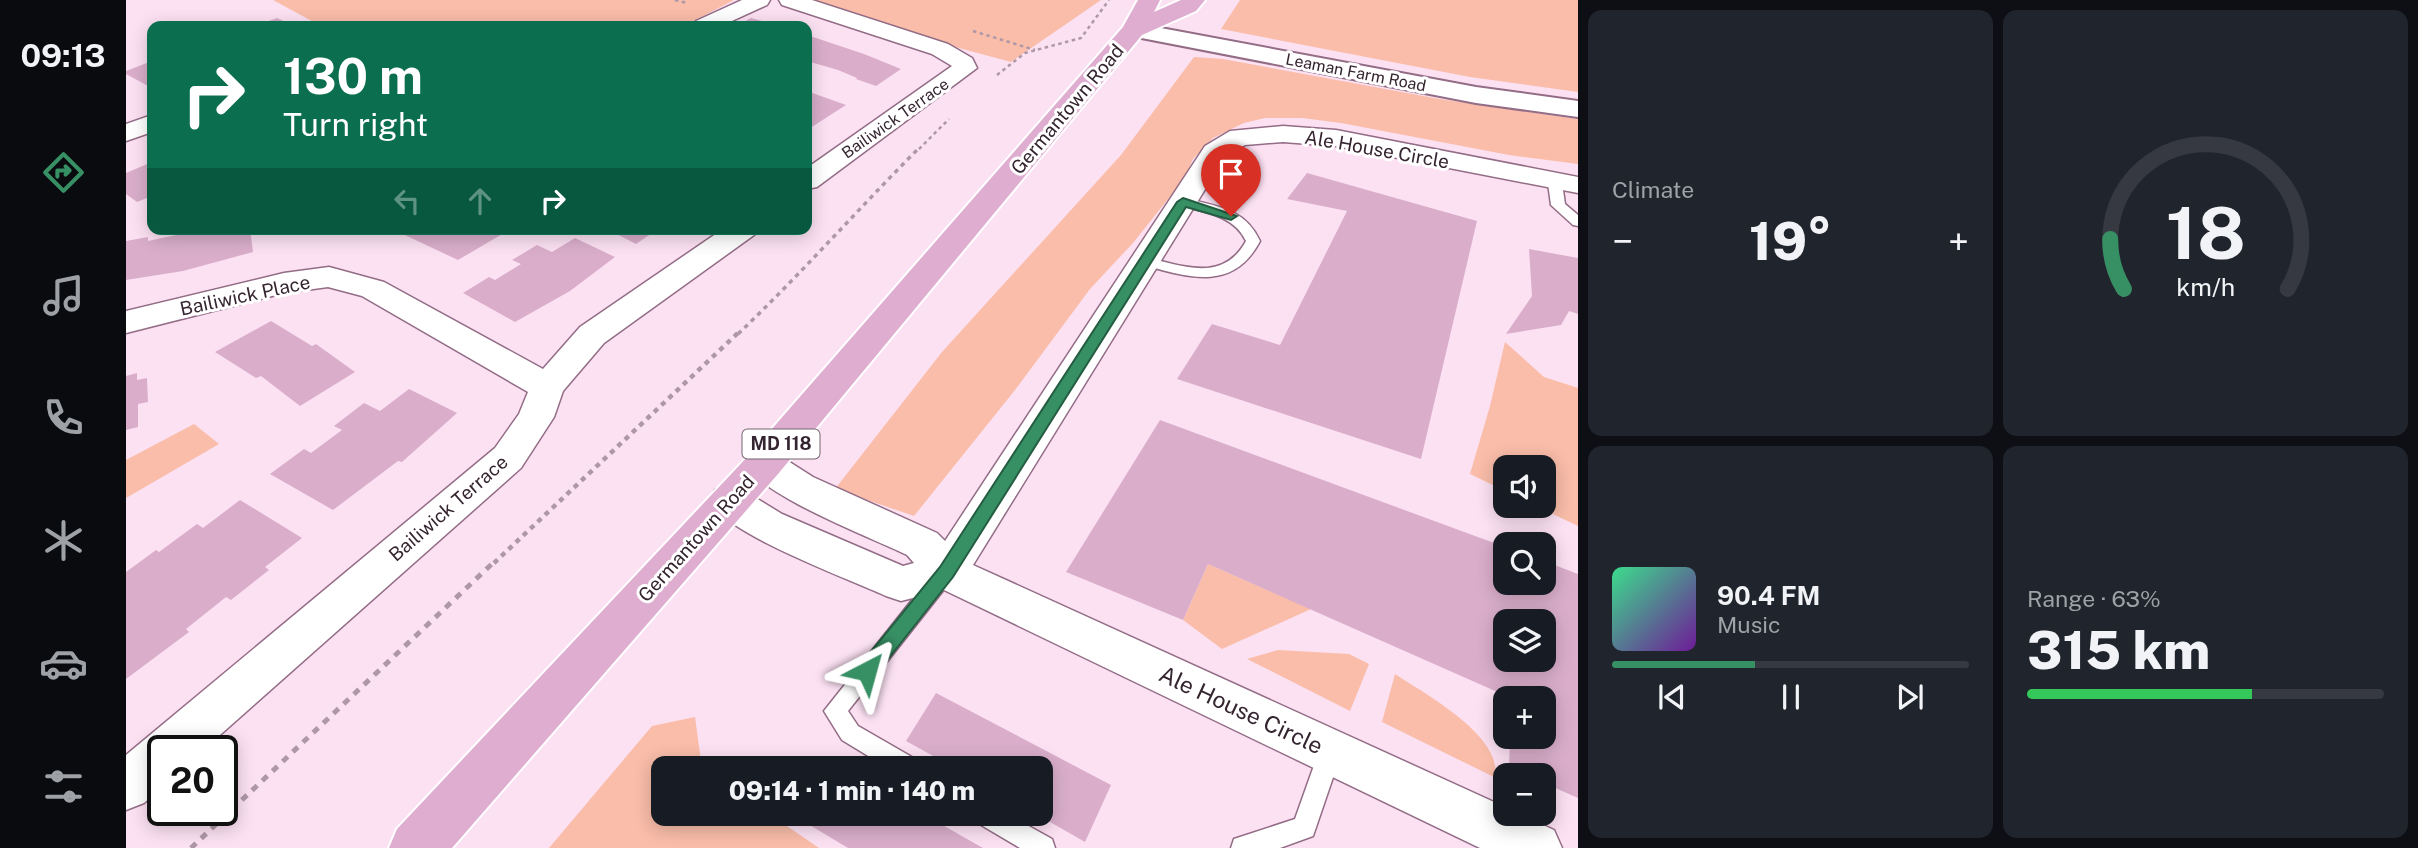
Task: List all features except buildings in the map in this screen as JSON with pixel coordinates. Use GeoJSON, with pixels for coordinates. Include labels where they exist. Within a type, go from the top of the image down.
{"type":"FeatureCollection","features":[{"type":"Feature","properties":{"kind":"main road","name":"Germantown Road"},"geometry":{"type":"LineString","coordinates":[[416,848],[764,464],[1141,15],[1188,6],[1194,0]]}},
{"type":"Feature","properties":{"kind":"street"},"geometry":{"type":"LineString","coordinates":[[715,21],[759,0]]}},
{"type":"Feature","properties":{"kind":"street","name":"Bailiwick Terrace"},"geometry":{"type":"LineString","coordinates":[[790,0],[940,49],[954,55],[964,63],[965,68],[812,177]]}},
{"type":"Feature","properties":{"kind":"street","name":"Leaman Farm Road"},"geometry":{"type":"LineString","coordinates":[[1141,15],[1476,94],[1578,109]]}},
{"type":"Feature","properties":{"kind":"street"},"geometry":{"type":"LineString","coordinates":[[126,133],[147,125]]}},
{"type":"Feature","properties":{"kind":"street","name":"Ale House Circle"},"geometry":{"type":"LineString","coordinates":[[947,572],[1215,152],[1238,137],[1283,134],[1336,138],[1567,184]]}},
{"type":"Feature","properties":{"kind":"street","name":"Bailiwick Terrace"},"geometry":{"type":"LineString","coordinates":[[186,735],[508,458],[536,417],[547,387],[592,335],[734,235]]}},
{"type":"Feature","properties":{"kind":"street","name":"Bailiwick Place"},"geometry":{"type":"LineString","coordinates":[[126,322],[284,283],[330,277],[373,289],[547,387]]}},
{"type":"Feature","properties":{"kind":"street","name":"Ale House Circle"},"geometry":{"type":"LineString","coordinates":[[764,464],[799,487],[922,544],[947,572],[1536,848]]}},
{"type":"Feature","properties":{"kind":"street"},"geometry":{"type":"LineString","coordinates":[[729,501],[768,525],[901,584],[947,572]]}},
{"type":"Feature","properties":{"kind":"street"},"geometry":{"type":"LineString","coordinates":[[126,786],[147,768]]}},
{"type":"Feature","properties":{"kind":"lane"},"geometry":{"type":"LineString","coordinates":[[1567,184],[1558,205],[1578,222]]}},
{"type":"Feature","properties":{"kind":"lane"},"geometry":{"type":"LineString","coordinates":[[1145,261],[1184,272],[1205,274],[1235,268],[1249,253],[1253,241],[1246,226],[1231,216],[1183,202]]}},
{"type":"Feature","properties":{"kind":"lane","name":"Ale House Circle"},"geometry":{"type":"LineString","coordinates":[[889,756],[850,733],[835,711],[947,572]]}},
{"type":"Feature","properties":{"kind":"lane"},"geometry":{"type":"LineString","coordinates":[[1242,848],[1304,828],[1330,751]]}},
{"type":"Feature","properties":{"kind":"lane"},"geometry":{"type":"LineString","coordinates":[[1005,826],[1043,848]]}},
{"type":"Feature","properties":{"kind":"path"},"geometry":{"type":"LineString","coordinates":[[993,79],[1018,56],[1081,38],[1108,0]]}},
{"type":"Feature","properties":{"kind":"path"},"geometry":{"type":"LineString","coordinates":[[191,848],[787,287],[866,201],[956,112]]}},
{"type":"Feature","properties":{"kind":"shaded area"},"geometry":{"type":"Polygon","coordinates":[[[273,0],[734,0],[694,21],[312,21],[273,0]]]}},
{"type":"Feature","properties":{"kind":"shaded area"},"geometry":{"type":"Polygon","coordinates":[[[781,0],[1101,0],[1011,62],[781,0]]]}},
{"type":"Feature","properties":{"kind":"shaded area"},"geometry":{"type":"Polygon","coordinates":[[[1240,0],[1578,0],[1578,92],[1470,77],[1221,29],[1240,0]]]}},
{"type":"Feature","properties":{"kind":"shaded area"},"geometry":{"type":"Polygon","coordinates":[[[1194,57],[1223,59],[1440,99],[1578,119],[1578,164],[1509,155],[1302,118],[1265,118],[1244,123],[1213,138],[1193,159],[1184,179],[1133,243],[1090,289],[1015,390],[914,516],[835,489],[942,352],[1121,155],[1194,57]]]}},
{"type":"Feature","properties":{"kind":"shaded area"},"geometry":{"type":"Polygon","coordinates":[[[1505,342],[1544,377],[1578,388],[1578,526],[1556,516],[1556,455],[1493,455],[1493,485],[1470,474],[1505,342]]]}},
{"type":"Feature","properties":{"kind":"shaded area"},"geometry":{"type":"Polygon","coordinates":[[[194,424],[219,444],[126,498],[126,460],[194,424]]]}},
{"type":"Feature","properties":{"kind":"shaded area"},"geometry":{"type":"Polygon","coordinates":[[[1208,564],[1311,609],[1222,649],[1183,620],[1208,564]]]}},
{"type":"Feature","properties":{"kind":"shaded area"},"geometry":{"type":"Polygon","coordinates":[[[1278,650],[1349,654],[1369,664],[1350,711],[1247,659],[1278,650]]]}},
{"type":"Feature","properties":{"kind":"shaded area"},"geometry":{"type":"Polygon","coordinates":[[[1395,674],[1450,710],[1476,733],[1493,758],[1493,777],[1382,722],[1395,674]]]}},
{"type":"Feature","properties":{"kind":"shaded area"},"geometry":{"type":"Polygon","coordinates":[[[695,717],[700,756],[651,756],[651,826],[787,826],[819,848],[549,848],[652,726],[695,717]]]}},
{"type":"Feature","properties":{"kind":"route"},"geometry":{"type":"LineString","coordinates":[[867,671],[947,572],[1183,202],[1231,216]]}}]}
